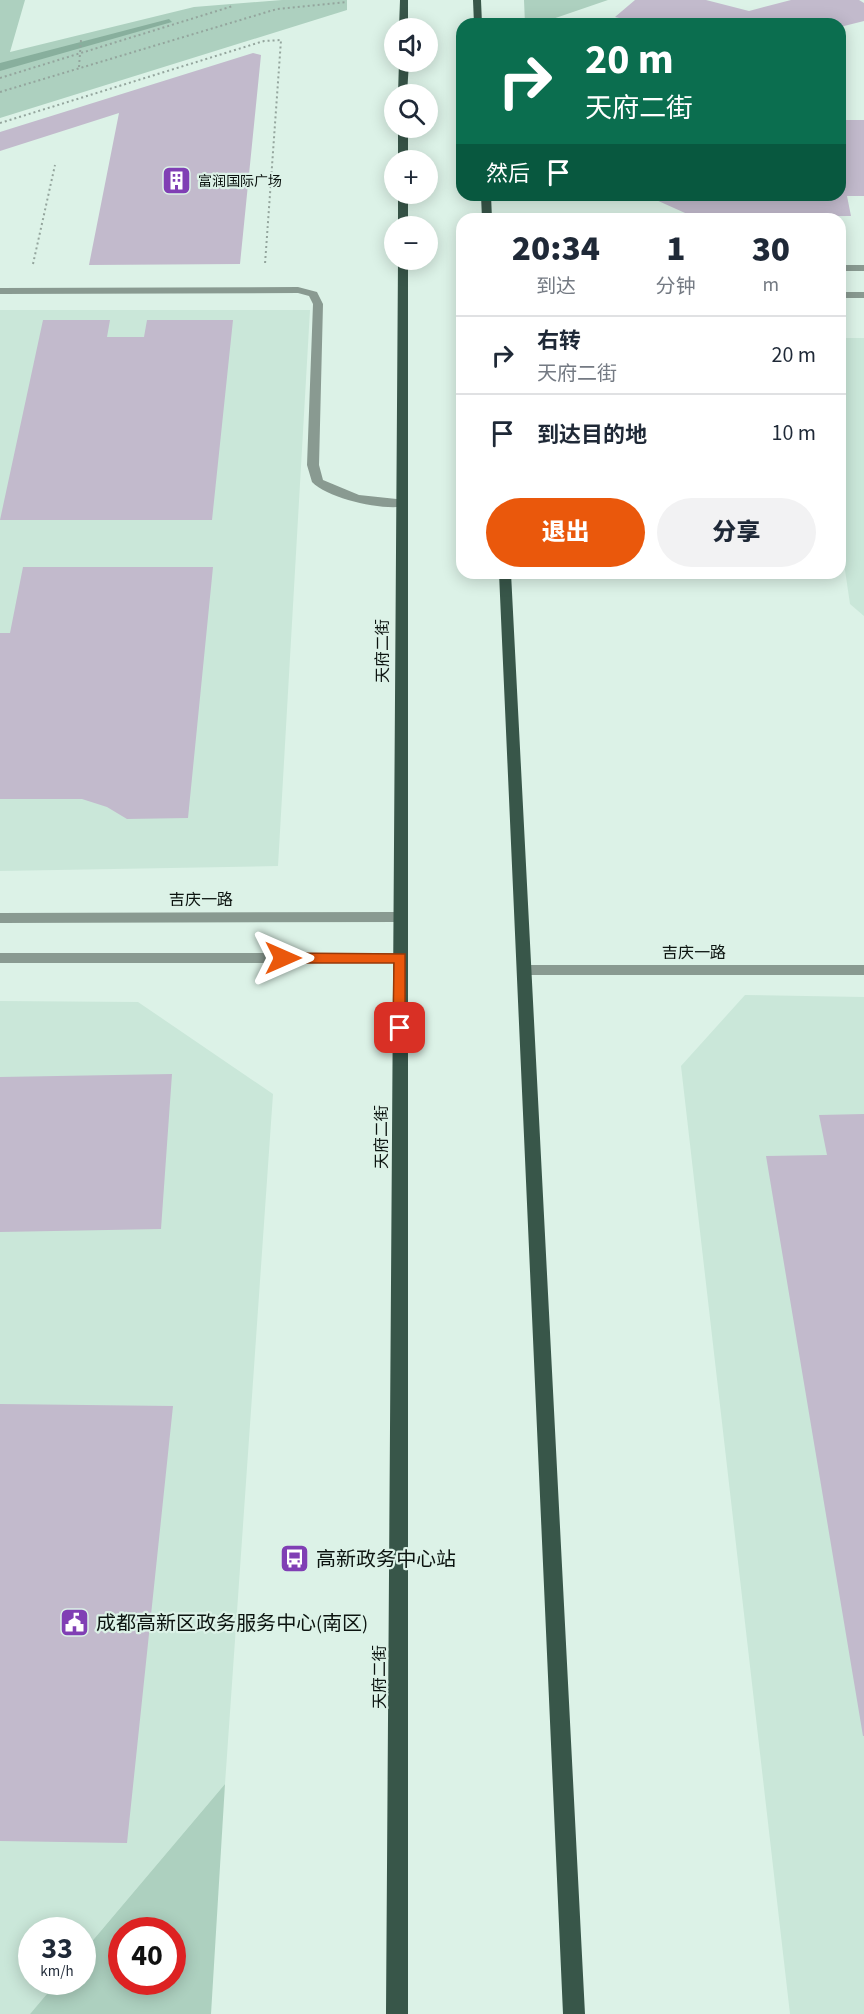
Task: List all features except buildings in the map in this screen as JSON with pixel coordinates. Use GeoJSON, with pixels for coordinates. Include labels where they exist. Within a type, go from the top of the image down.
{"type":"FeatureCollection","features":[{"type":"Feature","properties":{"kind":"main road"},"geometry":{"type":"LineString","coordinates":[[404,0],[404,18]]}},
{"type":"Feature","properties":{"kind":"main road"},"geometry":{"type":"LineString","coordinates":[[477,0],[478,18]]}},
{"type":"Feature","properties":{"kind":"main road","name":"天府二街"},"geometry":{"type":"LineString","coordinates":[[397,2014],[403,270]]}},
{"type":"Feature","properties":{"kind":"main road"},"geometry":{"type":"LineString","coordinates":[[505,579],[574,2014]]}},
{"type":"Feature","properties":{"kind":"street"},"geometry":{"type":"LineString","coordinates":[[846,268],[864,268]]}},
{"type":"Feature","properties":{"kind":"street"},"geometry":{"type":"LineString","coordinates":[[0,291],[298,290],[313,294],[318,304],[313,465],[318,482],[338,493],[364,501],[402,502]]}},
{"type":"Feature","properties":{"kind":"street"},"geometry":{"type":"LineString","coordinates":[[846,295],[864,295]]}},
{"type":"Feature","properties":{"kind":"street","name":"吉庆一路"},"geometry":{"type":"LineString","coordinates":[[0,918],[401,917]]}},
{"type":"Feature","properties":{"kind":"street"},"geometry":{"type":"LineString","coordinates":[[0,958],[400,958]]}},
{"type":"Feature","properties":{"kind":"street","name":"吉庆一路"},"geometry":{"type":"LineString","coordinates":[[524,970],[864,970]]}},
{"type":"Feature","properties":{"kind":"path"},"geometry":{"type":"LineString","coordinates":[[0,92],[277,9],[347,2]]}},
{"type":"Feature","properties":{"kind":"path"},"geometry":{"type":"LineString","coordinates":[[0,78],[233,6]]}},
{"type":"Feature","properties":{"kind":"path"},"geometry":{"type":"LineString","coordinates":[[0,123],[264,41],[281,40],[267,244]]}},
{"type":"Feature","properties":{"kind":"path"},"geometry":{"type":"LineString","coordinates":[[79,67],[81,41]]}},
{"type":"Feature","properties":{"kind":"path"},"geometry":{"type":"LineString","coordinates":[[31,274],[55,165]]}},
{"type":"Feature","properties":{"kind":"shaded area"},"geometry":{"type":"Polygon","coordinates":[[[0,0],[25,0],[10,52],[194,7],[282,0],[347,0],[347,10],[0,118],[0,0]]]}},
{"type":"Feature","properties":{"kind":"shaded area"},"geometry":{"type":"Polygon","coordinates":[[[524,0],[608,0],[556,18],[525,18],[524,0]]]}},
{"type":"Feature","properties":{"kind":"shaded area"},"geometry":{"type":"Polygon","coordinates":[[[169,19],[172,22],[0,71],[0,63],[169,19]]]}},
{"type":"Feature","properties":{"kind":"shaded area"},"geometry":{"type":"Polygon","coordinates":[[[0,310],[310,310],[278,866],[0,871],[0,310]]]}},
{"type":"Feature","properties":{"kind":"shaded area"},"geometry":{"type":"Polygon","coordinates":[[[846,338],[864,338],[864,616],[850,604],[846,577],[846,338]]]}},
{"type":"Feature","properties":{"kind":"shaded area"},"geometry":{"type":"Polygon","coordinates":[[[745,995],[864,997],[864,2014],[790,2014],[681,1066],[745,995]]]}},
{"type":"Feature","properties":{"kind":"shaded area"},"geometry":{"type":"Polygon","coordinates":[[[0,1001],[138,1002],[273,1094],[225,1784],[113,1917],[108,1917],[108,1922],[96,1937],[96,1917],[18,1917],[18,1995],[46,1995],[30,2014],[0,2014],[0,1001]]]}},
{"type":"Feature","properties":{"kind":"shaded area"},"geometry":{"type":"Polygon","coordinates":[[[225,1784],[211,2014],[30,2014],[46,1995],[96,1995],[96,1937],[108,1922],[108,1995],[186,1995],[186,1917],[113,1917],[225,1784]]]}},
{"type":"Feature","properties":{"kind":"place","name":"富润国际广场"},"geometry":{"type":"Point","coordinates":[177,181]}},
{"type":"Feature","properties":{"kind":"place","name":"高新政务中心站"},"geometry":{"type":"Point","coordinates":[295,1559]}},
{"type":"Feature","properties":{"kind":"place","name":"成都高新区政务服务中心(南区)"},"geometry":{"type":"Point","coordinates":[75,1623]}},
{"type":"Feature","properties":{"kind":"route"},"geometry":{"type":"LineString","coordinates":[[283,958],[400,958],[400,1028]]}}]}
